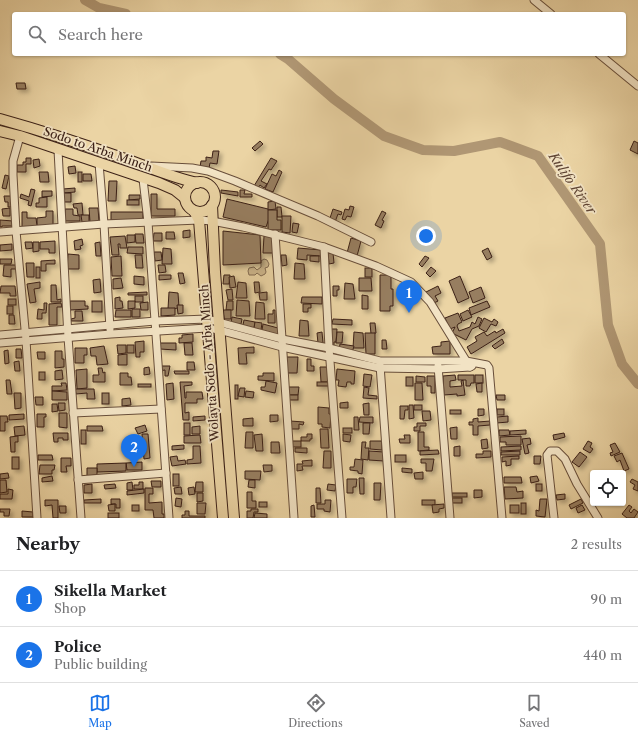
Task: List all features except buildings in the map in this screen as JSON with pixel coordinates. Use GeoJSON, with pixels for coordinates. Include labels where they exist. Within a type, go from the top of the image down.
{"type":"FeatureCollection","features":[{"type":"Feature","properties":{"kind":"highway","name":"Wolayta Sodo - Arba Minch"},"geometry":{"type":"LineString","coordinates":[[0,119],[144,165],[180,179],[205,184],[212,189],[215,197],[212,206],[212,221],[234,518]]}},
{"type":"Feature","properties":{"kind":"highway"},"geometry":{"type":"LineString","coordinates":[[23,137],[31,128]]}},
{"type":"Feature","properties":{"kind":"highway","name":"Sodo to Arba Minch"},"geometry":{"type":"LineString","coordinates":[[0,131],[23,137],[169,188],[185,198]]}},
{"type":"Feature","properties":{"kind":"highway"},"geometry":{"type":"LineString","coordinates":[[197,183],[188,188],[185,198],[187,204],[197,215],[212,206]]}},
{"type":"Feature","properties":{"kind":"highway","name":"Wolayta Sodo - Arba Minch"},"geometry":{"type":"LineString","coordinates":[[197,215],[223,518]]}},
{"type":"Feature","properties":{"kind":"street"},"geometry":{"type":"LineString","coordinates":[[534,0],[549,12]]}},
{"type":"Feature","properties":{"kind":"street"},"geometry":{"type":"LineString","coordinates":[[601,56],[638,86]]}},
{"type":"Feature","properties":{"kind":"street"},"geometry":{"type":"LineString","coordinates":[[23,137],[13,161],[16,231],[26,340],[37,518]]}},
{"type":"Feature","properties":{"kind":"street"},"geometry":{"type":"LineString","coordinates":[[58,150],[67,328],[81,518]]}},
{"type":"Feature","properties":{"kind":"street"},"geometry":{"type":"LineString","coordinates":[[99,164],[111,334]]}},
{"type":"Feature","properties":{"kind":"street"},"geometry":{"type":"LineString","coordinates":[[144,165],[192,168],[208,171],[318,216],[371,242]]}},
{"type":"Feature","properties":{"kind":"street"},"geometry":{"type":"LineString","coordinates":[[143,179],[148,222],[169,518]]}},
{"type":"Feature","properties":{"kind":"street"},"geometry":{"type":"LineString","coordinates":[[0,232],[148,222],[197,215],[212,221],[274,234],[324,247],[376,266],[411,282],[430,302],[468,364]]}},
{"type":"Feature","properties":{"kind":"street"},"geometry":{"type":"LineString","coordinates":[[274,234],[294,518]]}},
{"type":"Feature","properties":{"kind":"street"},"geometry":{"type":"LineString","coordinates":[[324,247],[329,348],[342,518]]}},
{"type":"Feature","properties":{"kind":"street"},"geometry":{"type":"LineString","coordinates":[[0,335],[67,328],[155,322],[207,324],[282,343],[330,358],[380,364],[487,365],[489,368],[502,518]]}},
{"type":"Feature","properties":{"kind":"street"},"geometry":{"type":"LineString","coordinates":[[0,343],[155,331],[207,324]]}},
{"type":"Feature","properties":{"kind":"street"},"geometry":{"type":"LineString","coordinates":[[282,343],[329,348],[380,364]]}},
{"type":"Feature","properties":{"kind":"street"},"geometry":{"type":"LineString","coordinates":[[380,364],[391,518]]}},
{"type":"Feature","properties":{"kind":"street"},"geometry":{"type":"LineString","coordinates":[[438,365],[450,518]]}},
{"type":"Feature","properties":{"kind":"street"},"geometry":{"type":"LineString","coordinates":[[73,413],[161,409]]}},
{"type":"Feature","properties":{"kind":"street"},"geometry":{"type":"LineString","coordinates":[[554,518],[547,455],[550,451],[557,451],[565,459],[577,484],[598,518]]}},
{"type":"Feature","properties":{"kind":"street"},"geometry":{"type":"LineString","coordinates":[[78,480],[166,474]]}},
{"type":"Feature","properties":{"kind":"shaded area"},"geometry":{"type":"Polygon","coordinates":[[[264,259],[267,260],[269,264],[268,267],[265,268],[265,274],[261,276],[257,273],[255,275],[249,275],[249,268],[254,267],[257,270],[261,267],[261,261],[264,259]]]}},
{"type":"Feature","properties":{"kind":"waterway","name":"Kulifo River"},"geometry":{"type":"LineString","coordinates":[[85,0],[99,8],[117,12]]}},
{"type":"Feature","properties":{"kind":"waterway","name":"Kulifo River"},"geometry":{"type":"LineString","coordinates":[[283,56],[334,99],[384,136],[423,150],[454,151],[500,142],[538,156],[600,244],[608,325],[622,364],[638,384]]}},
{"type":"Feature","properties":{"kind":"place","name":"Sikella Market"},"geometry":{"type":"Point","coordinates":[409,313]}},
{"type":"Feature","properties":{"kind":"place","name":"Police"},"geometry":{"type":"Point","coordinates":[134,467]}}]}
